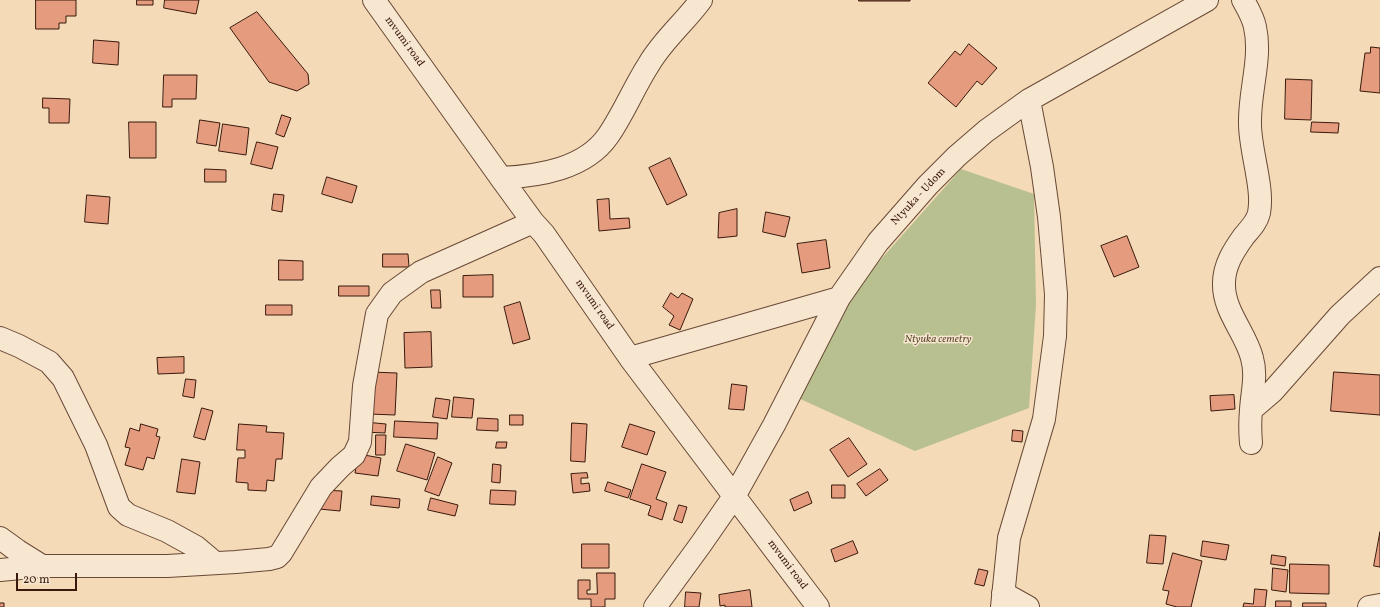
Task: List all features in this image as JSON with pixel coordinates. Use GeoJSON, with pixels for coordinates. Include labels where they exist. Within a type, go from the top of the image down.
{"type":"FeatureCollection","features":[{"type":"Feature","properties":{"kind":"street","name":"mvumi road"},"geometry":{"type":"LineString","coordinates":[[374,0],[533,222],[544,234],[630,358],[735,495],[818,607]]}},
{"type":"Feature","properties":{"kind":"street"},"geometry":{"type":"LineString","coordinates":[[502,178],[524,177],[574,164],[593,151],[607,137],[623,113],[649,63],[701,0]]}},
{"type":"Feature","properties":{"kind":"street","name":"Ntyuka - Udom"},"geometry":{"type":"LineString","coordinates":[[655,607],[735,495],[774,425],[839,298],[878,242],[928,185],[957,156],[986,131],[1029,100],[1208,0]]}},
{"type":"Feature","properties":{"kind":"street"},"geometry":{"type":"LineString","coordinates":[[1243,0],[1255,27],[1257,45],[1256,71],[1250,107],[1250,124],[1251,145],[1260,192],[1260,204],[1258,215],[1254,224],[1229,260],[1224,282],[1228,304],[1252,358],[1254,371],[1251,410],[1251,443]]}},
{"type":"Feature","properties":{"kind":"street"},"geometry":{"type":"LineString","coordinates":[[1028,607],[1003,600],[1009,538],[1044,419],[1055,336],[1056,294],[1049,217],[1042,167],[1029,100]]}},
{"type":"Feature","properties":{"kind":"street"},"geometry":{"type":"LineString","coordinates":[[0,570],[42,566],[167,566],[269,559],[277,557],[281,553],[321,487],[354,455],[360,442],[364,386],[377,314],[392,293],[421,272],[533,222]]}},
{"type":"Feature","properties":{"kind":"street"},"geometry":{"type":"LineString","coordinates":[[1251,410],[1272,392],[1340,315],[1380,278]]}},
{"type":"Feature","properties":{"kind":"street"},"geometry":{"type":"LineString","coordinates":[[630,358],[839,298]]}},
{"type":"Feature","properties":{"kind":"street"},"geometry":{"type":"LineString","coordinates":[[0,338],[19,346],[48,362],[64,378],[96,445],[120,507],[128,515],[167,531],[196,547],[215,563]]}},
{"type":"Feature","properties":{"kind":"street"},"geometry":{"type":"LineString","coordinates":[[0,538],[42,566]]}},
{"type":"Feature","properties":{"kind":"street"},"geometry":{"type":"LineString","coordinates":[[1369,607],[1380,604]]}},
{"type":"Feature","properties":{"kind":"green space","name":"Ntyuka cemetry"},"geometry":{"type":"Polygon","coordinates":[[[961,169],[1034,194],[1036,305],[1029,408],[915,451],[798,398],[843,302],[961,169]]]}},
{"type":"Feature","properties":{"kind":"building"},"geometry":{"type":"Polygon","coordinates":[[[36,0],[76,0],[76,16],[66,16],[66,23],[59,23],[59,29],[36,29],[36,0]]]}},
{"type":"Feature","properties":{"kind":"building"},"geometry":{"type":"Polygon","coordinates":[[[137,0],[153,0],[153,5],[137,5],[137,0]]]}},
{"type":"Feature","properties":{"kind":"building"},"geometry":{"type":"Polygon","coordinates":[[[165,0],[199,0],[196,14],[164,8],[165,0]]]}},
{"type":"Feature","properties":{"kind":"building"},"geometry":{"type":"Polygon","coordinates":[[[910,0],[910,1],[859,1],[910,0]]]}},
{"type":"Feature","properties":{"kind":"building"},"geometry":{"type":"Polygon","coordinates":[[[257,12],[308,74],[309,84],[297,91],[269,82],[230,28],[257,12]]]}},
{"type":"Feature","properties":{"kind":"building"},"geometry":{"type":"Polygon","coordinates":[[[94,40],[119,42],[118,65],[93,63],[94,40]]]}},
{"type":"Feature","properties":{"kind":"building"},"geometry":{"type":"Polygon","coordinates":[[[969,44],[997,68],[982,85],[977,81],[956,107],[928,83],[955,51],[960,55],[969,44]]]}},
{"type":"Feature","properties":{"kind":"building"},"geometry":{"type":"Polygon","coordinates":[[[1371,47],[1380,48],[1380,93],[1360,91],[1365,53],[1370,53],[1371,47]]]}},
{"type":"Feature","properties":{"kind":"building"},"geometry":{"type":"Polygon","coordinates":[[[164,75],[197,75],[196,99],[172,99],[172,107],[163,107],[164,75]]]}},
{"type":"Feature","properties":{"kind":"building"},"geometry":{"type":"Polygon","coordinates":[[[1286,79],[1312,80],[1311,120],[1285,119],[1286,79]]]}},
{"type":"Feature","properties":{"kind":"building"},"geometry":{"type":"Polygon","coordinates":[[[43,98],[70,99],[69,123],[49,123],[49,108],[43,108],[43,98]]]}},
{"type":"Feature","properties":{"kind":"building"},"geometry":{"type":"Polygon","coordinates":[[[282,115],[291,118],[284,137],[276,134],[282,115]]]}},
{"type":"Feature","properties":{"kind":"building"},"geometry":{"type":"Polygon","coordinates":[[[200,120],[220,123],[216,146],[197,143],[200,120]]]}},
{"type":"Feature","properties":{"kind":"building"},"geometry":{"type":"Polygon","coordinates":[[[129,122],[156,122],[156,158],[130,158],[129,122]]]}},
{"type":"Feature","properties":{"kind":"building"},"geometry":{"type":"Polygon","coordinates":[[[1312,122],[1339,123],[1338,133],[1311,132],[1312,122]]]}},
{"type":"Feature","properties":{"kind":"building"},"geometry":{"type":"Polygon","coordinates":[[[223,124],[249,128],[246,155],[219,151],[223,124]]]}},
{"type":"Feature","properties":{"kind":"building"},"geometry":{"type":"Polygon","coordinates":[[[257,142],[278,147],[272,169],[251,164],[257,142]]]}},
{"type":"Feature","properties":{"kind":"building"},"geometry":{"type":"Polygon","coordinates":[[[670,158],[687,195],[667,205],[649,168],[670,158]]]}},
{"type":"Feature","properties":{"kind":"building"},"geometry":{"type":"Polygon","coordinates":[[[205,169],[226,170],[226,182],[205,182],[205,169]]]}},
{"type":"Feature","properties":{"kind":"building"},"geometry":{"type":"Polygon","coordinates":[[[327,177],[357,186],[352,203],[322,194],[327,177]]]}},
{"type":"Feature","properties":{"kind":"building"},"geometry":{"type":"Polygon","coordinates":[[[274,194],[284,195],[282,212],[272,210],[274,194]]]}},
{"type":"Feature","properties":{"kind":"building"},"geometry":{"type":"Polygon","coordinates":[[[87,195],[110,197],[108,224],[85,222],[87,195]]]}},
{"type":"Feature","properties":{"kind":"building"},"geometry":{"type":"Polygon","coordinates":[[[609,199],[610,219],[629,218],[630,228],[599,231],[597,200],[609,199]]]}},
{"type":"Feature","properties":{"kind":"building"},"geometry":{"type":"Polygon","coordinates":[[[737,209],[737,236],[718,238],[719,213],[737,209]]]}},
{"type":"Feature","properties":{"kind":"building"},"geometry":{"type":"Polygon","coordinates":[[[766,212],[790,217],[785,237],[763,232],[766,212]]]}},
{"type":"Feature","properties":{"kind":"building"},"geometry":{"type":"Polygon","coordinates":[[[1127,236],[1139,267],[1114,277],[1101,246],[1127,236]]]}},
{"type":"Feature","properties":{"kind":"building"},"geometry":{"type":"Polygon","coordinates":[[[826,240],[830,268],[802,273],[797,244],[826,240]]]}},
{"type":"Feature","properties":{"kind":"building"},"geometry":{"type":"Polygon","coordinates":[[[383,254],[408,254],[409,267],[383,267],[383,254]]]}},
{"type":"Feature","properties":{"kind":"building"},"geometry":{"type":"Polygon","coordinates":[[[279,260],[303,261],[303,280],[279,280],[279,260]]]}},
{"type":"Feature","properties":{"kind":"building"},"geometry":{"type":"Polygon","coordinates":[[[493,275],[493,297],[463,297],[463,276],[493,275]]]}},
{"type":"Feature","properties":{"kind":"building"},"geometry":{"type":"Polygon","coordinates":[[[339,286],[369,286],[369,296],[339,296],[339,286]]]}},
{"type":"Feature","properties":{"kind":"building"},"geometry":{"type":"Polygon","coordinates":[[[431,290],[440,290],[441,308],[432,308],[431,290]]]}},
{"type":"Feature","properties":{"kind":"building"},"geometry":{"type":"Polygon","coordinates":[[[671,293],[678,298],[682,293],[693,299],[680,330],[669,325],[674,316],[663,307],[671,293]]]}},
{"type":"Feature","properties":{"kind":"building"},"geometry":{"type":"Polygon","coordinates":[[[520,302],[530,339],[513,344],[504,307],[520,302]]]}},
{"type":"Feature","properties":{"kind":"building"},"geometry":{"type":"Polygon","coordinates":[[[266,305],[292,305],[292,315],[266,315],[266,305]]]}},
{"type":"Feature","properties":{"kind":"building"},"geometry":{"type":"Polygon","coordinates":[[[431,332],[432,367],[405,368],[404,333],[431,332]]]}},
{"type":"Feature","properties":{"kind":"building"},"geometry":{"type":"Polygon","coordinates":[[[184,357],[184,373],[158,374],[157,358],[184,357]]]}},
{"type":"Feature","properties":{"kind":"building"},"geometry":{"type":"Polygon","coordinates":[[[371,372],[397,373],[395,415],[369,414],[371,372]]]}},
{"type":"Feature","properties":{"kind":"building"},"geometry":{"type":"Polygon","coordinates":[[[1334,372],[1380,375],[1380,415],[1331,411],[1334,372]]]}},
{"type":"Feature","properties":{"kind":"building"},"geometry":{"type":"Polygon","coordinates":[[[186,379],[196,380],[194,398],[183,396],[186,379]]]}},
{"type":"Feature","properties":{"kind":"building"},"geometry":{"type":"Polygon","coordinates":[[[732,384],[747,386],[744,410],[729,409],[732,384]]]}},
{"type":"Feature","properties":{"kind":"building"},"geometry":{"type":"Polygon","coordinates":[[[1234,395],[1235,409],[1211,411],[1210,396],[1234,395]]]}},
{"type":"Feature","properties":{"kind":"building"},"geometry":{"type":"Polygon","coordinates":[[[454,397],[474,399],[472,418],[452,417],[454,397]]]}},
{"type":"Feature","properties":{"kind":"building"},"geometry":{"type":"Polygon","coordinates":[[[436,398],[450,400],[447,419],[433,417],[436,398]]]}},
{"type":"Feature","properties":{"kind":"building"},"geometry":{"type":"Polygon","coordinates":[[[202,408],[213,411],[205,440],[194,437],[202,408]]]}},
{"type":"Feature","properties":{"kind":"building"},"geometry":{"type":"Polygon","coordinates":[[[510,415],[523,415],[523,425],[510,425],[510,415]]]}},
{"type":"Feature","properties":{"kind":"building"},"geometry":{"type":"Polygon","coordinates":[[[478,418],[498,419],[498,431],[477,430],[478,418]]]}},
{"type":"Feature","properties":{"kind":"building"},"geometry":{"type":"Polygon","coordinates":[[[395,421],[438,423],[437,439],[394,437],[395,421]]]}},
{"type":"Feature","properties":{"kind":"building"},"geometry":{"type":"Polygon","coordinates":[[[365,422],[386,424],[385,433],[364,432],[365,422]]]}},
{"type":"Feature","properties":{"kind":"building"},"geometry":{"type":"Polygon","coordinates":[[[572,423],[587,424],[585,462],[571,461],[572,423]]]}},
{"type":"Feature","properties":{"kind":"building"},"geometry":{"type":"Polygon","coordinates":[[[141,424],[158,429],[156,436],[160,437],[154,459],[147,457],[143,470],[125,465],[130,448],[125,447],[130,428],[139,431],[141,424]]]}},
{"type":"Feature","properties":{"kind":"building"},"geometry":{"type":"Polygon","coordinates":[[[239,424],[267,426],[266,432],[284,433],[282,459],[276,459],[274,481],[267,480],[266,491],[248,490],[248,483],[236,482],[238,458],[245,458],[245,450],[237,450],[239,424]]]}},
{"type":"Feature","properties":{"kind":"building"},"geometry":{"type":"Polygon","coordinates":[[[630,424],[655,432],[647,455],[622,447],[630,424]]]}},
{"type":"Feature","properties":{"kind":"building"},"geometry":{"type":"Polygon","coordinates":[[[1013,430],[1023,431],[1022,442],[1012,441],[1013,430]]]}},
{"type":"Feature","properties":{"kind":"building"},"geometry":{"type":"Polygon","coordinates":[[[376,435],[386,435],[385,455],[376,455],[376,435]]]}},
{"type":"Feature","properties":{"kind":"building"},"geometry":{"type":"Polygon","coordinates":[[[849,438],[867,464],[848,477],[830,450],[849,438]]]}},
{"type":"Feature","properties":{"kind":"building"},"geometry":{"type":"Polygon","coordinates":[[[497,442],[507,442],[506,448],[496,448],[497,442]]]}},
{"type":"Feature","properties":{"kind":"building"},"geometry":{"type":"Polygon","coordinates":[[[406,444],[435,453],[427,480],[397,471],[406,444]]]}},
{"type":"Feature","properties":{"kind":"building"},"geometry":{"type":"Polygon","coordinates":[[[364,455],[381,458],[378,476],[355,473],[357,461],[363,462],[364,455]]]}},
{"type":"Feature","properties":{"kind":"building"},"geometry":{"type":"Polygon","coordinates":[[[438,457],[452,463],[439,496],[425,491],[438,457]]]}},
{"type":"Feature","properties":{"kind":"building"},"geometry":{"type":"Polygon","coordinates":[[[182,459],[200,462],[195,494],[177,492],[182,459]]]}},
{"type":"Feature","properties":{"kind":"building"},"geometry":{"type":"Polygon","coordinates":[[[493,464],[501,465],[500,483],[492,482],[493,464]]]}},
{"type":"Feature","properties":{"kind":"building"},"geometry":{"type":"Polygon","coordinates":[[[642,464],[666,472],[656,499],[667,503],[662,520],[648,515],[651,506],[630,499],[642,464]]]}},
{"type":"Feature","properties":{"kind":"building"},"geometry":{"type":"Polygon","coordinates":[[[880,469],[888,480],[866,496],[857,484],[880,469]]]}},
{"type":"Feature","properties":{"kind":"building"},"geometry":{"type":"Polygon","coordinates":[[[587,473],[588,478],[581,478],[581,484],[589,483],[590,491],[573,493],[571,474],[587,473]]]}},
{"type":"Feature","properties":{"kind":"building"},"geometry":{"type":"Polygon","coordinates":[[[608,482],[631,490],[628,498],[605,491],[608,482]]]}},
{"type":"Feature","properties":{"kind":"building"},"geometry":{"type":"Polygon","coordinates":[[[832,485],[845,485],[845,498],[832,498],[832,485]]]}},
{"type":"Feature","properties":{"kind":"building"},"geometry":{"type":"Polygon","coordinates":[[[321,490],[342,491],[340,511],[319,509],[321,490]]]}},
{"type":"Feature","properties":{"kind":"building"},"geometry":{"type":"Polygon","coordinates":[[[491,490],[516,491],[515,505],[490,504],[491,490]]]}},
{"type":"Feature","properties":{"kind":"building"},"geometry":{"type":"Polygon","coordinates":[[[808,492],[812,503],[794,511],[790,500],[808,492]]]}},
{"type":"Feature","properties":{"kind":"building"},"geometry":{"type":"Polygon","coordinates":[[[372,496],[400,499],[399,508],[371,505],[372,496]]]}},
{"type":"Feature","properties":{"kind":"building"},"geometry":{"type":"Polygon","coordinates":[[[431,498],[458,505],[455,516],[428,510],[431,498]]]}},
{"type":"Feature","properties":{"kind":"building"},"geometry":{"type":"Polygon","coordinates":[[[679,505],[687,507],[682,523],[674,520],[679,505]]]}},
{"type":"Feature","properties":{"kind":"building"},"geometry":{"type":"Polygon","coordinates":[[[1380,532],[1380,567],[1374,566],[1380,532]]]}},
{"type":"Feature","properties":{"kind":"building"},"geometry":{"type":"Polygon","coordinates":[[[1150,535],[1166,536],[1163,564],[1147,563],[1150,535]]]}},
{"type":"Feature","properties":{"kind":"building"},"geometry":{"type":"Polygon","coordinates":[[[853,541],[858,553],[835,562],[831,550],[853,541]]]}},
{"type":"Feature","properties":{"kind":"building"},"geometry":{"type":"Polygon","coordinates":[[[1203,541],[1229,545],[1226,560],[1201,556],[1203,541]]]}},
{"type":"Feature","properties":{"kind":"building"},"geometry":{"type":"Polygon","coordinates":[[[582,544],[609,544],[609,568],[582,568],[582,544]]]}},
{"type":"Feature","properties":{"kind":"building"},"geometry":{"type":"Polygon","coordinates":[[[1173,553],[1202,561],[1191,607],[1177,607],[1166,604],[1169,591],[1163,590],[1173,553]]]}},
{"type":"Feature","properties":{"kind":"building"},"geometry":{"type":"Polygon","coordinates":[[[1272,555],[1286,557],[1285,566],[1271,564],[1272,555]]]}},
{"type":"Feature","properties":{"kind":"building"},"geometry":{"type":"Polygon","coordinates":[[[1290,564],[1329,565],[1329,594],[1290,593],[1290,564]]]}},
{"type":"Feature","properties":{"kind":"building"},"geometry":{"type":"Polygon","coordinates":[[[1273,568],[1288,570],[1286,592],[1272,590],[1273,568]]]}},
{"type":"Feature","properties":{"kind":"building"},"geometry":{"type":"Polygon","coordinates":[[[979,569],[988,571],[984,586],[975,584],[979,569]]]}},
{"type":"Feature","properties":{"kind":"building"},"geometry":{"type":"Polygon","coordinates":[[[597,573],[615,573],[615,599],[605,599],[605,607],[591,607],[591,599],[578,599],[578,580],[590,580],[590,590],[587,590],[587,594],[597,594],[597,573]]]}},
{"type":"Feature","properties":{"kind":"building"},"geometry":{"type":"Polygon","coordinates":[[[1255,589],[1267,590],[1265,607],[1243,607],[1244,603],[1253,604],[1255,589]]]}},
{"type":"Feature","properties":{"kind":"building"},"geometry":{"type":"Polygon","coordinates":[[[750,590],[752,607],[720,606],[719,595],[750,590]]]}},
{"type":"Feature","properties":{"kind":"building"},"geometry":{"type":"Polygon","coordinates":[[[686,592],[701,593],[699,607],[685,607],[686,592]]]}},
{"type":"Feature","properties":{"kind":"building"},"geometry":{"type":"Polygon","coordinates":[[[1276,601],[1291,601],[1291,607],[1276,607],[1276,601]]]}},
{"type":"Feature","properties":{"kind":"building"},"geometry":{"type":"Polygon","coordinates":[[[0,603],[4,603],[4,607],[0,607],[0,603]]]}},
{"type":"Feature","properties":{"kind":"building"},"geometry":{"type":"Polygon","coordinates":[[[1303,603],[1326,603],[1326,607],[1303,607],[1303,603]]]}}]}
